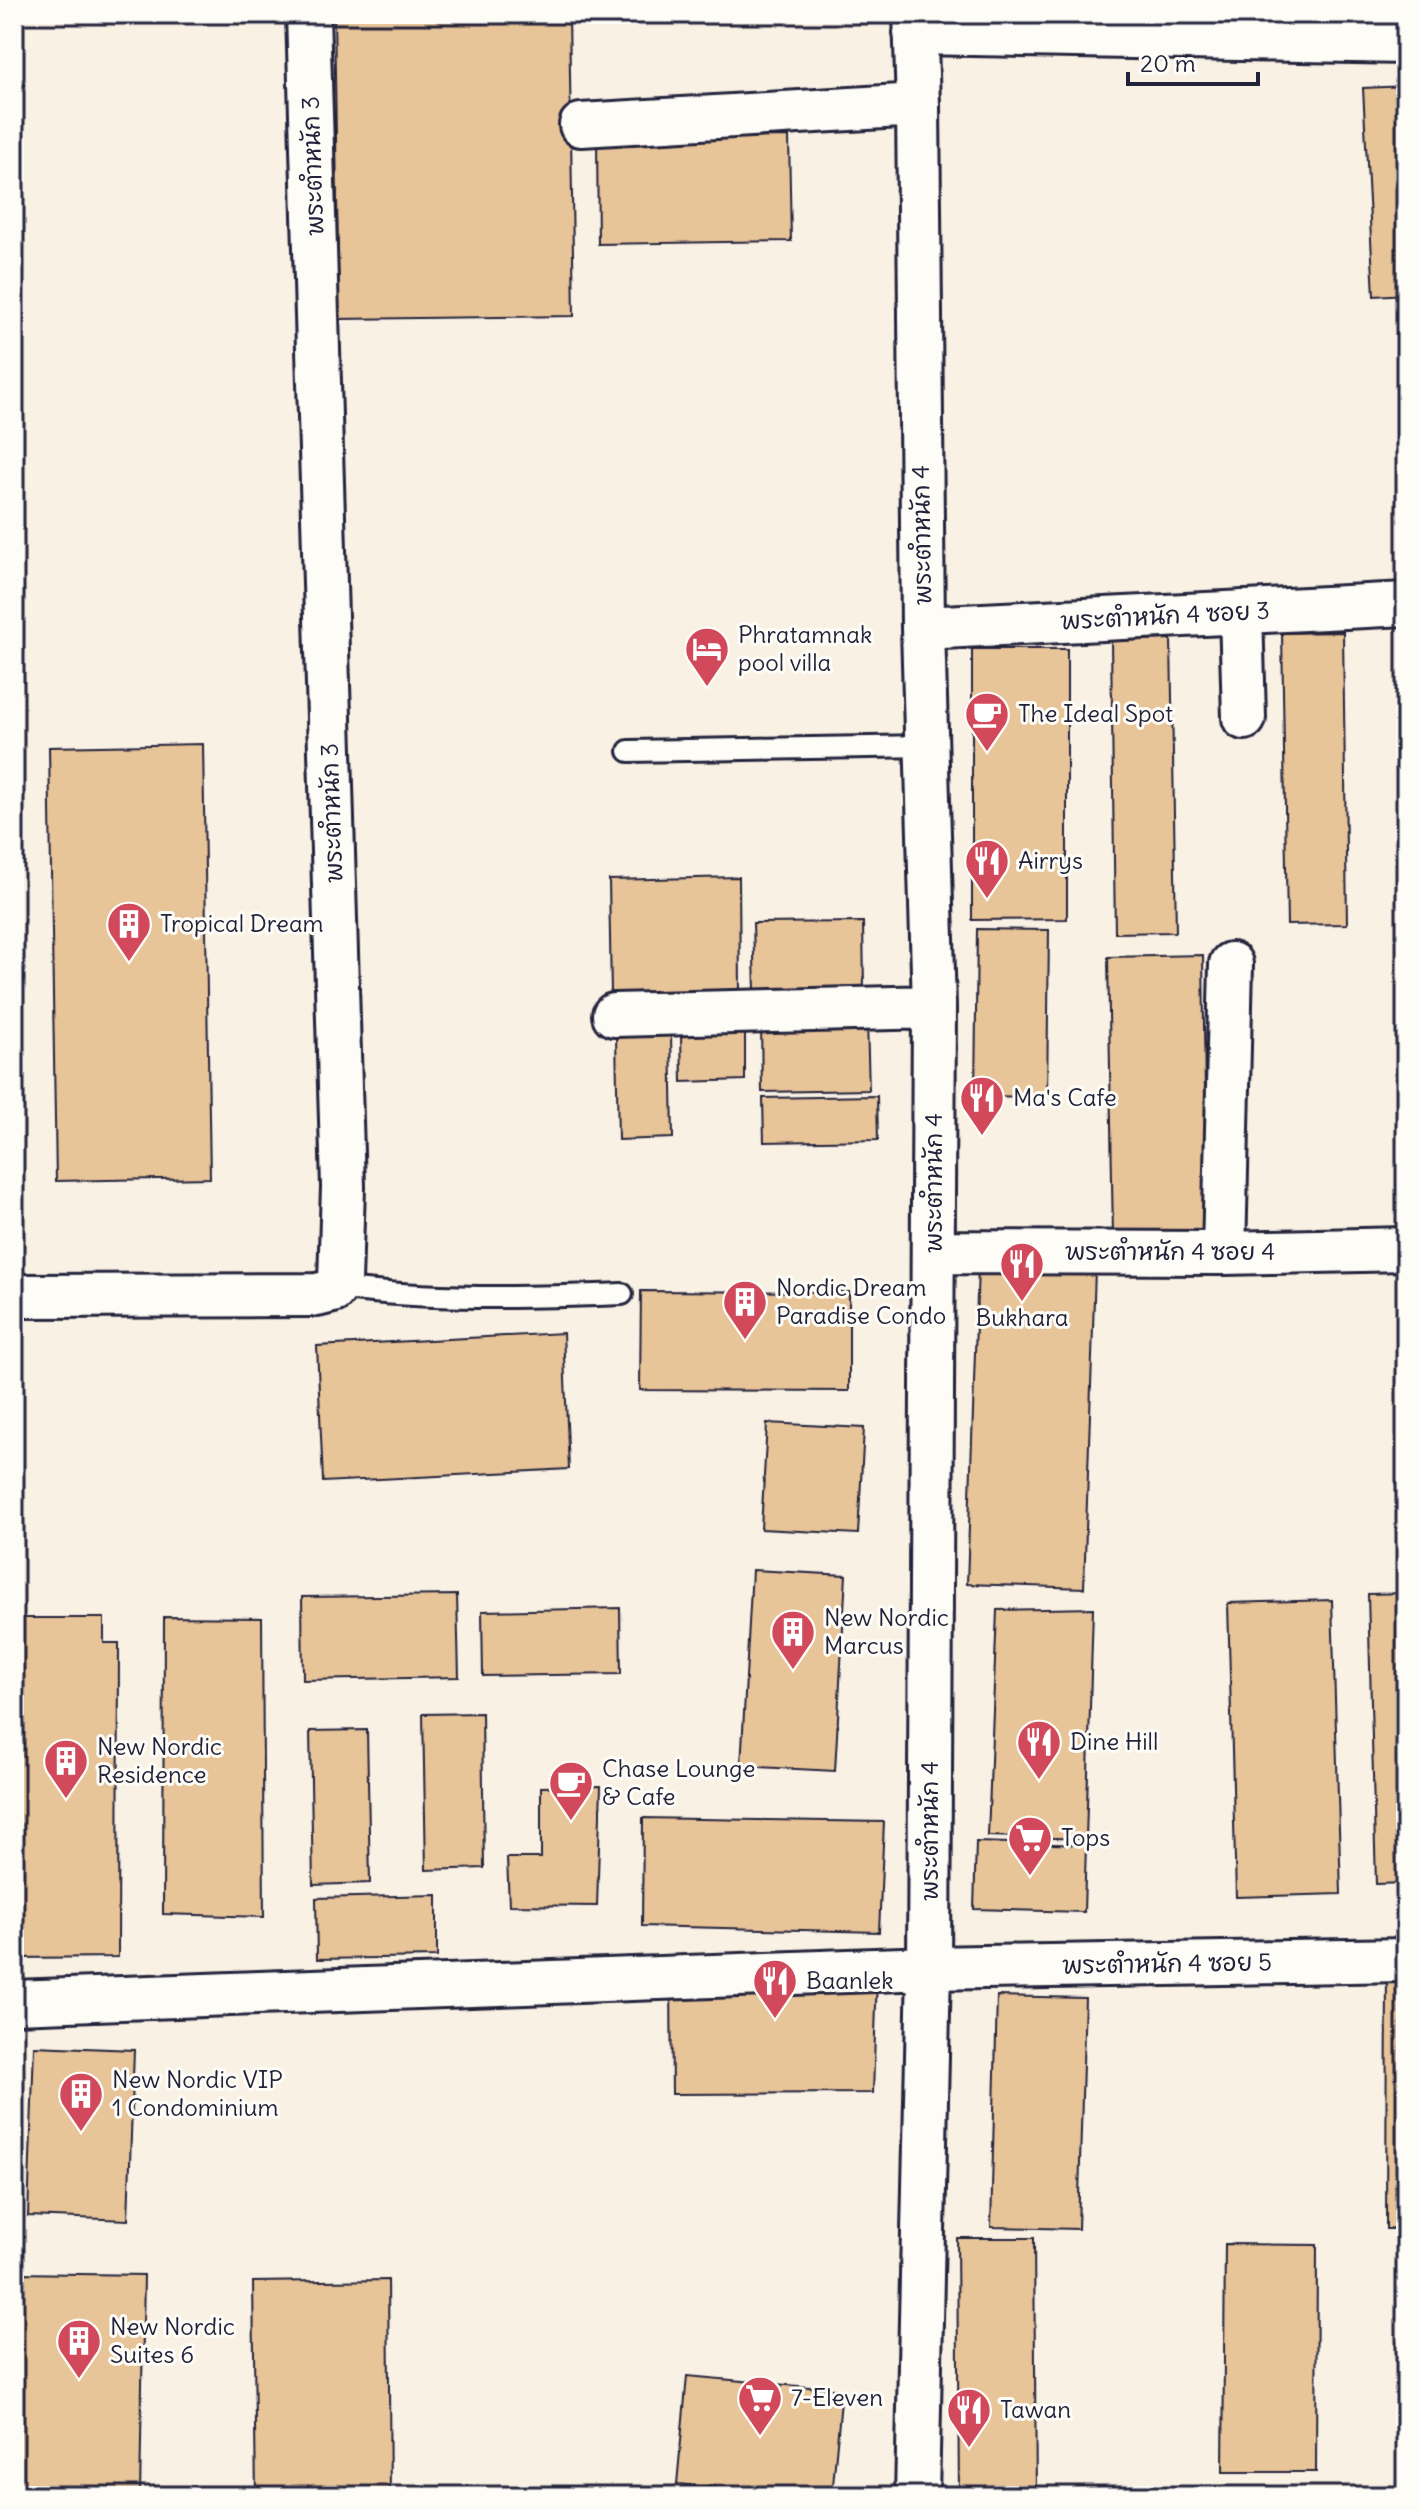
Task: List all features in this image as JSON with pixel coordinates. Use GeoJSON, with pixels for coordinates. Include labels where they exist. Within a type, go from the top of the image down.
{"type":"FeatureCollection","features":[{"type":"Feature","properties":{"kind":"street","name":"พระตำหนัก 3"},"geometry":{"type":"LineString","coordinates":[[308,14],[343,1187],[342,1259],[337,1288]]}},
{"type":"Feature","properties":{"kind":"street"},"geometry":{"type":"LineString","coordinates":[[915,24],[1406,42]]}},
{"type":"Feature","properties":{"kind":"street","name":"พระตำหนัก 4"},"geometry":{"type":"LineString","coordinates":[[915,24],[923,628],[934,1007],[929,1968],[917,2496]]}},
{"type":"Feature","properties":{"kind":"street"},"geometry":{"type":"LineString","coordinates":[[581,125],[918,105]]}},
{"type":"Feature","properties":{"kind":"street","name":"พระตำหนัก 4 ซอย 3"},"geometry":{"type":"LineString","coordinates":[[923,628],[1406,604]]}},
{"type":"Feature","properties":{"kind":"street"},"geometry":{"type":"LineString","coordinates":[[1241,612],[1244,718]]}},
{"type":"Feature","properties":{"kind":"street"},"geometry":{"type":"LineString","coordinates":[[1224,1253],[1231,964]]}},
{"type":"Feature","properties":{"kind":"street"},"geometry":{"type":"LineString","coordinates":[[614,1015],[934,1007]]}},
{"type":"Feature","properties":{"kind":"street","name":"พระตำหนัก 4 ซอย 4"},"geometry":{"type":"LineString","coordinates":[[933,1252],[1224,1253],[1406,1249]]}},
{"type":"Feature","properties":{"kind":"street"},"geometry":{"type":"LineString","coordinates":[[14,1296],[280,1296],[317,1295],[337,1288]]}},
{"type":"Feature","properties":{"kind":"street","name":"พระตำหนัก 4 ซอย 5"},"geometry":{"type":"LineString","coordinates":[[14,2002],[929,1968],[1406,1960]]}},
{"type":"Feature","properties":{"kind":"lane"},"geometry":{"type":"LineString","coordinates":[[629,751],[927,746]]}},
{"type":"Feature","properties":{"kind":"lane"},"geometry":{"type":"LineString","coordinates":[[337,1288],[471,1297],[622,1294]]}},
{"type":"Feature","properties":{"kind":"building"},"geometry":{"type":"Polygon","coordinates":[[[334,14],[569,14],[574,316],[339,319],[334,14]]]}},
{"type":"Feature","properties":{"kind":"building"},"geometry":{"type":"Polygon","coordinates":[[[1406,86],[1406,294],[1374,296],[1363,88],[1406,86]]]}},
{"type":"Feature","properties":{"kind":"building"},"geometry":{"type":"Polygon","coordinates":[[[789,137],[791,241],[598,244],[597,140],[789,137]]]}},
{"type":"Feature","properties":{"kind":"building"},"geometry":{"type":"Polygon","coordinates":[[[1343,632],[1347,924],[1287,925],[1282,633],[1343,632]]]}},
{"type":"Feature","properties":{"kind":"building"},"geometry":{"type":"Polygon","coordinates":[[[1171,639],[1176,932],[1115,933],[1111,641],[1171,639]]]}},
{"type":"Feature","properties":{"kind":"building"},"geometry":{"type":"Polygon","coordinates":[[[972,649],[1067,649],[1067,919],[972,920],[972,649]]]}},
{"type":"Feature","properties":{"kind":"building","name":"Tropical Dream"},"geometry":{"type":"Polygon","coordinates":[[[203,744],[210,1178],[56,1181],[49,747],[203,744]]]}},
{"type":"Feature","properties":{"kind":"building"},"geometry":{"type":"Polygon","coordinates":[[[739,877],[740,992],[611,994],[609,880],[739,877]]]}},
{"type":"Feature","properties":{"kind":"building"},"geometry":{"type":"Polygon","coordinates":[[[863,922],[864,989],[755,990],[753,923],[863,922]]]}},
{"type":"Feature","properties":{"kind":"building"},"geometry":{"type":"Polygon","coordinates":[[[977,929],[1049,930],[1047,1097],[975,1096],[977,929]]]}},
{"type":"Feature","properties":{"kind":"building"},"geometry":{"type":"Polygon","coordinates":[[[1203,955],[1207,1234],[1113,1236],[1108,957],[1203,955]]]}},
{"type":"Feature","properties":{"kind":"building"},"geometry":{"type":"Polygon","coordinates":[[[867,1021],[869,1090],[762,1092],[761,1023],[867,1021]]]}},
{"type":"Feature","properties":{"kind":"building"},"geometry":{"type":"Polygon","coordinates":[[[671,1034],[673,1138],[618,1140],[616,1035],[671,1034]]]}},
{"type":"Feature","properties":{"kind":"building"},"geometry":{"type":"Polygon","coordinates":[[[681,1034],[745,1034],[745,1080],[682,1082],[681,1034]]]}},
{"type":"Feature","properties":{"kind":"building"},"geometry":{"type":"Polygon","coordinates":[[[877,1096],[878,1140],[764,1142],[763,1098],[877,1096]]]}},
{"type":"Feature","properties":{"kind":"building"},"geometry":{"type":"Polygon","coordinates":[[[978,1266],[1095,1270],[1084,1588],[967,1584],[978,1266]]]}},
{"type":"Feature","properties":{"kind":"building","name":"Nordic Dream Paradise Condo"},"geometry":{"type":"Polygon","coordinates":[[[641,1291],[849,1292],[849,1391],[640,1390],[641,1291]]]}},
{"type":"Feature","properties":{"kind":"building"},"geometry":{"type":"Polygon","coordinates":[[[563,1333],[569,1469],[323,1482],[317,1346],[563,1333]]]}},
{"type":"Feature","properties":{"kind":"building"},"geometry":{"type":"Polygon","coordinates":[[[767,1423],[864,1428],[858,1534],[761,1529],[767,1423]]]}},
{"type":"Feature","properties":{"kind":"building","name":"New Nordic Marcus"},"geometry":{"type":"Polygon","coordinates":[[[752,1570],[846,1575],[835,1771],[741,1766],[752,1570]]]}},
{"type":"Feature","properties":{"kind":"building"},"geometry":{"type":"Polygon","coordinates":[[[1406,1593],[1406,1883],[1376,1884],[1368,1594],[1406,1593]]]}},
{"type":"Feature","properties":{"kind":"building"},"geometry":{"type":"Polygon","coordinates":[[[457,1595],[459,1677],[303,1680],[302,1597],[457,1595]]]}},
{"type":"Feature","properties":{"kind":"building"},"geometry":{"type":"Polygon","coordinates":[[[1332,1600],[1341,1894],[1236,1897],[1228,1603],[1332,1600]]]}},
{"type":"Feature","properties":{"kind":"building"},"geometry":{"type":"Polygon","coordinates":[[[620,1608],[621,1674],[483,1676],[482,1611],[620,1608]]]}},
{"type":"Feature","properties":{"kind":"building"},"geometry":{"type":"Polygon","coordinates":[[[1093,1608],[1086,1839],[988,1836],[997,1610],[1093,1608]]]}},
{"type":"Feature","properties":{"kind":"building"},"geometry":{"type":"Polygon","coordinates":[[[164,1617],[262,1618],[264,1917],[163,1914],[164,1617]]]}},
{"type":"Feature","properties":{"kind":"building","name":"New Nordic Residence"},"geometry":{"type":"Polygon","coordinates":[[[14,1618],[104,1618],[104,1643],[119,1643],[118,1957],[14,1958],[14,1618]]]}},
{"type":"Feature","properties":{"kind":"building"},"geometry":{"type":"Polygon","coordinates":[[[482,1713],[484,1868],[426,1870],[423,1714],[482,1713]]]}},
{"type":"Feature","properties":{"kind":"building"},"geometry":{"type":"Polygon","coordinates":[[[367,1730],[370,1883],[313,1885],[310,1731],[367,1730]]]}},
{"type":"Feature","properties":{"kind":"building","name":"Chase Lounge & Cafe"},"geometry":{"type":"Polygon","coordinates":[[[601,1786],[597,1906],[509,1905],[507,1858],[541,1858],[541,1787],[601,1786]]]}},
{"type":"Feature","properties":{"kind":"building"},"geometry":{"type":"Polygon","coordinates":[[[643,1818],[884,1822],[879,1932],[642,1926],[643,1818]]]}},
{"type":"Feature","properties":{"kind":"building","name":"Tops"},"geometry":{"type":"Polygon","coordinates":[[[976,1842],[1086,1845],[1084,1912],[974,1909],[976,1842]]]}},
{"type":"Feature","properties":{"kind":"building"},"geometry":{"type":"Polygon","coordinates":[[[437,1895],[437,1957],[317,1959],[316,1898],[437,1895]]]}},
{"type":"Feature","properties":{"kind":"building"},"geometry":{"type":"Polygon","coordinates":[[[1387,1965],[1406,1965],[1406,2229],[1386,2229],[1387,1965]]]}},
{"type":"Feature","properties":{"kind":"building"},"geometry":{"type":"Polygon","coordinates":[[[877,1976],[873,2093],[672,2094],[671,1984],[877,1976]]]}},
{"type":"Feature","properties":{"kind":"building"},"geometry":{"type":"Polygon","coordinates":[[[997,1996],[1085,1998],[1078,2229],[991,2227],[997,1996]]]}},
{"type":"Feature","properties":{"kind":"building","name":"New Nordic VIP 1 Condominium"},"geometry":{"type":"Polygon","coordinates":[[[34,2046],[134,2050],[128,2220],[28,2216],[34,2046]]]}},
{"type":"Feature","properties":{"kind":"building"},"geometry":{"type":"Polygon","coordinates":[[[957,2238],[1034,2238],[1036,2496],[959,2496],[957,2238]]]}},
{"type":"Feature","properties":{"kind":"building"},"geometry":{"type":"Polygon","coordinates":[[[1225,2244],[1317,2245],[1316,2472],[1223,2472],[1225,2244]]]}},
{"type":"Feature","properties":{"kind":"building","name":"New Nordic Suites 6"},"geometry":{"type":"Polygon","coordinates":[[[17,2273],[144,2275],[140,2496],[14,2496],[17,2273]]]}},
{"type":"Feature","properties":{"kind":"building"},"geometry":{"type":"Polygon","coordinates":[[[388,2280],[390,2496],[256,2496],[253,2282],[388,2280]]]}},
{"type":"Feature","properties":{"kind":"building","name":"7-Eleven"},"geometry":{"type":"Polygon","coordinates":[[[687,2376],[842,2390],[832,2496],[677,2484],[687,2376]]]}},
{"type":"Feature","properties":{"kind":"place","name":"Phratamnak pool villa"},"geometry":{"type":"Point","coordinates":[707,688]}},
{"type":"Feature","properties":{"kind":"place","name":"The Ideal Spot"},"geometry":{"type":"Point","coordinates":[987,753]}},
{"type":"Feature","properties":{"kind":"place","name":"Airrys"},"geometry":{"type":"Point","coordinates":[987,900]}},
{"type":"Feature","properties":{"kind":"place","name":"Tropical Dream"},"geometry":{"type":"Point","coordinates":[129,963]}},
{"type":"Feature","properties":{"kind":"place","name":"Ma's Cafe"},"geometry":{"type":"Point","coordinates":[982,1137]}},
{"type":"Feature","properties":{"kind":"place","name":"Bukhara"},"geometry":{"type":"Point","coordinates":[1022,1303]}},
{"type":"Feature","properties":{"kind":"place","name":"Nordic Dream Paradise Condo"},"geometry":{"type":"Point","coordinates":[745,1341]}},
{"type":"Feature","properties":{"kind":"place","name":"New Nordic Marcus"},"geometry":{"type":"Point","coordinates":[793,1671]}},
{"type":"Feature","properties":{"kind":"place","name":"Dine Hill"},"geometry":{"type":"Point","coordinates":[1039,1781]}},
{"type":"Feature","properties":{"kind":"place","name":"New Nordic Residence"},"geometry":{"type":"Point","coordinates":[66,1800]}},
{"type":"Feature","properties":{"kind":"place","name":"Chase Lounge & Cafe"},"geometry":{"type":"Point","coordinates":[571,1822]}},
{"type":"Feature","properties":{"kind":"place","name":"Tops"},"geometry":{"type":"Point","coordinates":[1030,1877]}},
{"type":"Feature","properties":{"kind":"place","name":"Baanlek"},"geometry":{"type":"Point","coordinates":[775,2020]}},
{"type":"Feature","properties":{"kind":"place","name":"New Nordic VIP 1 Condominium"},"geometry":{"type":"Point","coordinates":[81,2133]}},
{"type":"Feature","properties":{"kind":"place","name":"New Nordic Suites 6"},"geometry":{"type":"Point","coordinates":[79,2380]}},
{"type":"Feature","properties":{"kind":"place","name":"7-Eleven"},"geometry":{"type":"Point","coordinates":[760,2437]}},
{"type":"Feature","properties":{"kind":"place","name":"Tawan"},"geometry":{"type":"Point","coordinates":[969,2449]}}]}
